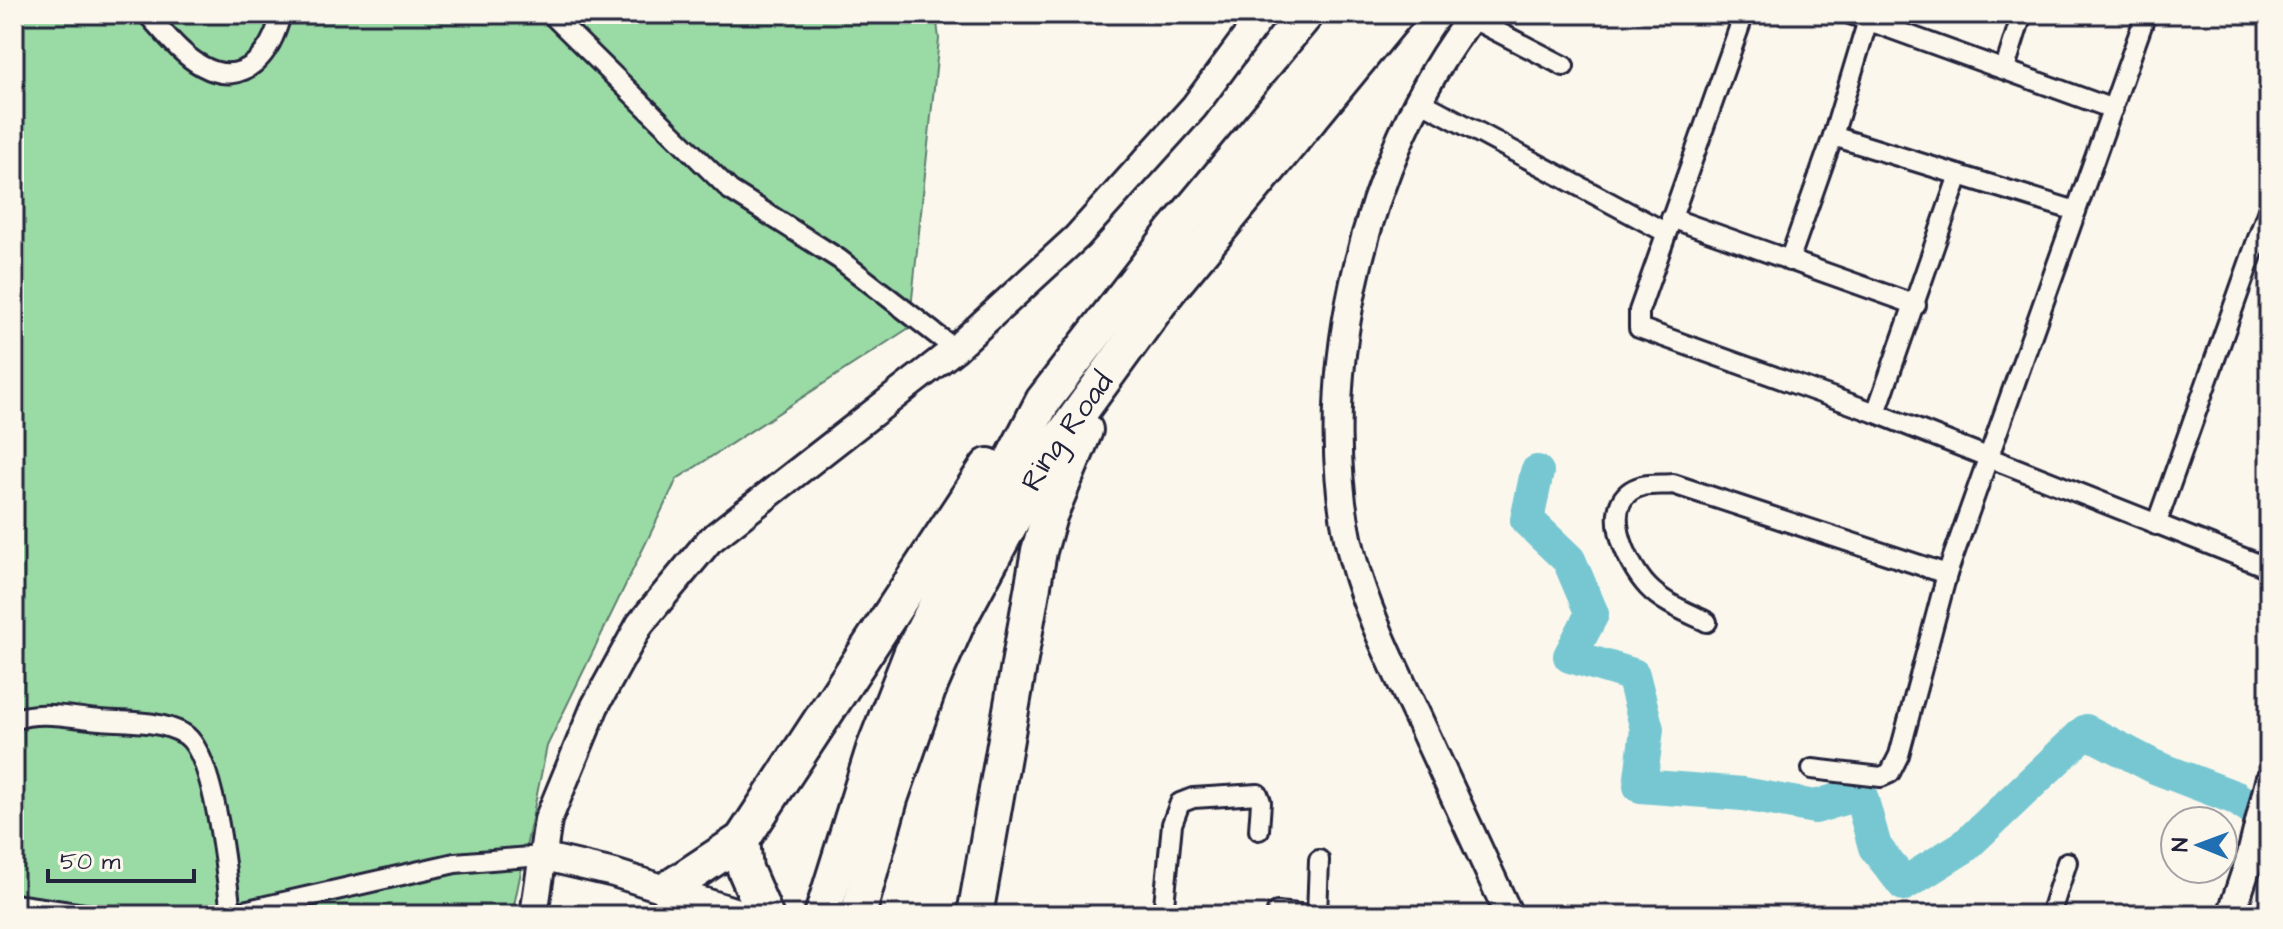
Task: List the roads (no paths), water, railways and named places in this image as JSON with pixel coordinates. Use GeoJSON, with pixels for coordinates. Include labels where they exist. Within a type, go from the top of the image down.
{"type":"FeatureCollection","features":[{"type":"Feature","properties":{"kind":"highway","name":"Ring Road"},"geometry":{"type":"LineString","coordinates":[[822,915],[874,749],[912,652],[1043,401],[1175,230],[1354,14]]}},
{"type":"Feature","properties":{"kind":"highway","name":"Ring Road"},"geometry":{"type":"LineString","coordinates":[[858,915],[890,799],[958,621],[1043,463],[1067,425],[1124,355],[1168,291],[1396,14]]}},
{"type":"Feature","properties":{"kind":"highway"},"geometry":{"type":"LineString","coordinates":[[975,915],[1039,551],[1066,471],[1124,355]]}},
{"type":"Feature","properties":{"kind":"highway"},"geometry":{"type":"LineString","coordinates":[[676,902],[742,840],[932,547],[1004,442],[1043,401]]}},
{"type":"Feature","properties":{"kind":"highway"},"geometry":{"type":"LineString","coordinates":[[742,840],[745,869],[765,915]]}},
{"type":"Feature","properties":{"kind":"street"},"geometry":{"type":"LineString","coordinates":[[147,14],[202,67],[227,73],[249,68],[268,52],[281,14]]}},
{"type":"Feature","properties":{"kind":"street"},"geometry":{"type":"LineString","coordinates":[[551,14],[730,190],[839,259],[955,349]]}},
{"type":"Feature","properties":{"kind":"street"},"geometry":{"type":"LineString","coordinates":[[534,915],[548,820],[595,706],[649,613],[709,541],[955,349],[1044,269],[1128,182],[1194,107],[1263,14]]}},
{"type":"Feature","properties":{"kind":"street"},"geometry":{"type":"LineString","coordinates":[[1743,14],[1639,311],[1639,328],[1876,413],[2269,568]]}},
{"type":"Feature","properties":{"kind":"street"},"geometry":{"type":"LineString","coordinates":[[1850,14],[2113,109]]}},
{"type":"Feature","properties":{"kind":"street"},"geometry":{"type":"LineString","coordinates":[[2005,68],[2022,14]]}},
{"type":"Feature","properties":{"kind":"street"},"geometry":{"type":"LineString","coordinates":[[1812,769],[1867,778],[1890,773],[1931,643],[1947,574],[2146,14]]}},
{"type":"Feature","properties":{"kind":"street"},"geometry":{"type":"LineString","coordinates":[[1509,915],[1381,637],[1358,576],[1340,475],[1339,415],[1353,283],[1395,145],[1418,100],[1472,16],[1564,66]]}},
{"type":"Feature","properties":{"kind":"street"},"geometry":{"type":"LineString","coordinates":[[1789,261],[1833,136],[1868,20]]}},
{"type":"Feature","properties":{"kind":"street"},"geometry":{"type":"LineString","coordinates":[[1418,100],[1668,225],[1789,261],[1916,305]]}},
{"type":"Feature","properties":{"kind":"street"},"geometry":{"type":"LineString","coordinates":[[1833,136],[2076,211]]}},
{"type":"Feature","properties":{"kind":"street"},"geometry":{"type":"LineString","coordinates":[[1876,413],[1959,175]]}},
{"type":"Feature","properties":{"kind":"street"},"geometry":{"type":"LineString","coordinates":[[2156,525],[2269,207]]}},
{"type":"Feature","properties":{"kind":"street"},"geometry":{"type":"LineString","coordinates":[[1707,622],[1673,606],[1649,588],[1628,563],[1619,536],[1618,514],[1624,498],[1640,486],[1673,484],[1947,574]]}},
{"type":"Feature","properties":{"kind":"street"},"geometry":{"type":"LineString","coordinates":[[14,720],[45,716],[162,725],[191,739],[204,758],[210,783],[230,914],[455,863],[541,856],[676,902],[746,915]]}},
{"type":"Feature","properties":{"kind":"street"},"geometry":{"type":"LineString","coordinates":[[2231,915],[2251,855],[2268,783]]}},
{"type":"Feature","properties":{"kind":"street"},"geometry":{"type":"LineString","coordinates":[[1163,915],[1172,824],[1180,803],[1193,798],[1258,794],[1261,802],[1259,830]]}},
{"type":"Feature","properties":{"kind":"street"},"geometry":{"type":"LineString","coordinates":[[1317,915],[1319,860]]}},
{"type":"Feature","properties":{"kind":"street"},"geometry":{"type":"LineString","coordinates":[[2050,915],[2067,862]]}},
{"type":"Feature","properties":{"kind":"street"},"geometry":{"type":"LineString","coordinates":[[14,904],[91,915]]}},
{"type":"Feature","properties":{"kind":"street"},"geometry":{"type":"LineString","coordinates":[[1277,912],[1310,915]]}},
{"type":"Feature","properties":{"kind":"waterway"},"geometry":{"type":"LineString","coordinates":[[1537,472],[1527,520],[1569,560],[1592,614],[1570,656],[1633,675],[1647,729],[1640,786],[1743,794],[1815,807],[1860,793],[1875,847],[1904,884],[1965,846],[2086,731],[2155,767],[2236,798],[2269,821]]}}]}
